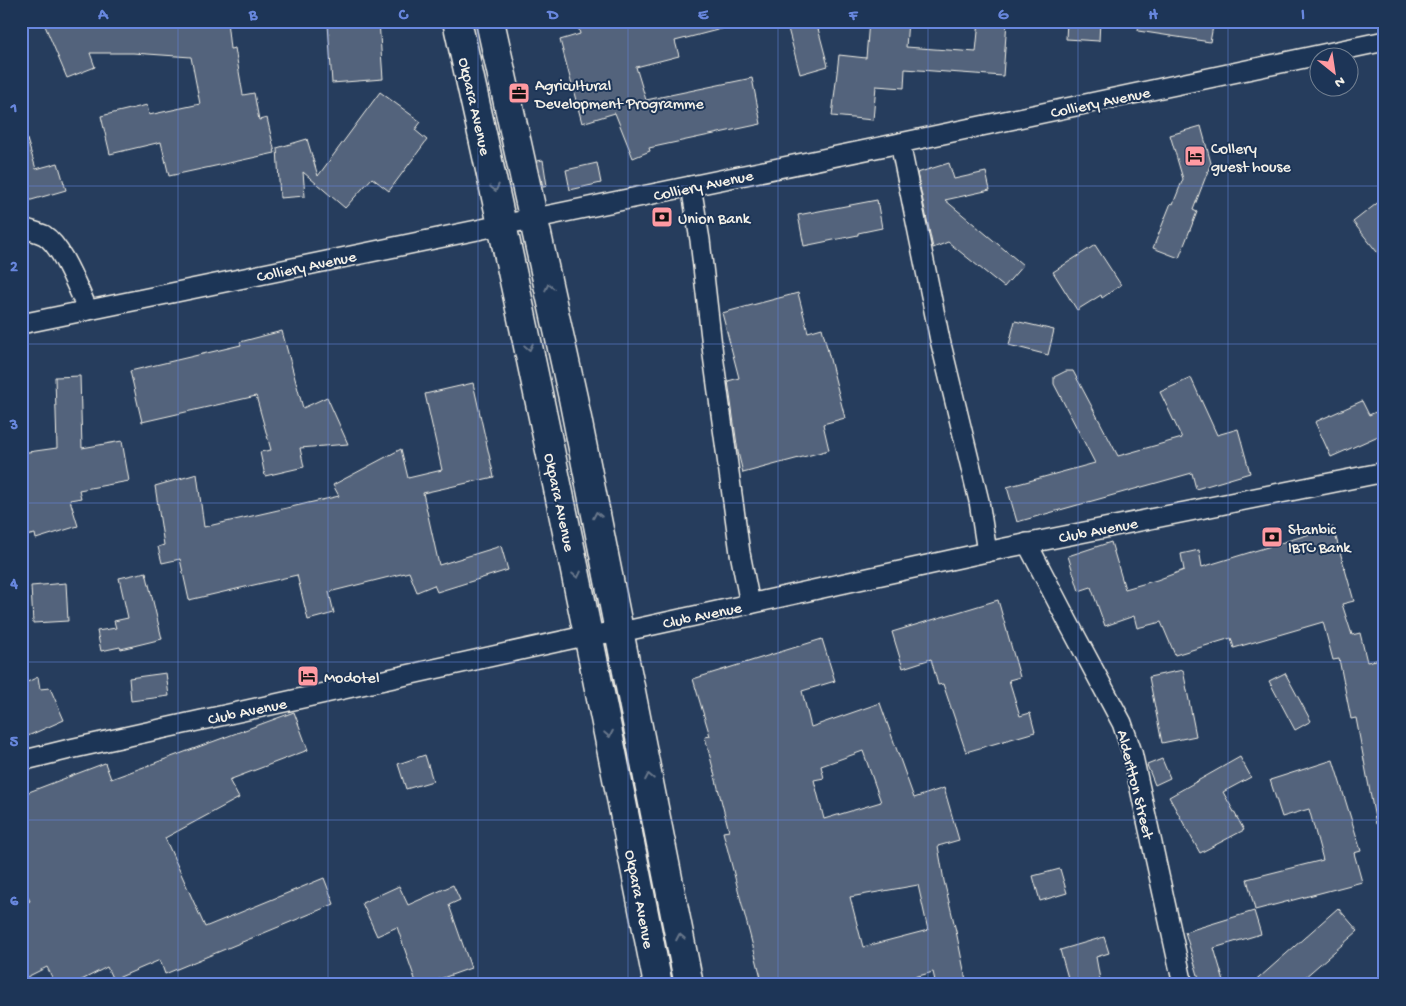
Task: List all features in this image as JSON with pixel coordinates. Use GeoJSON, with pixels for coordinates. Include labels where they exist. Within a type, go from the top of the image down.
{"type":"FeatureCollection","features":[{"type":"Feature","properties":{"kind":"main road","name":"Okpara Avenue"},"geometry":{"type":"LineString","coordinates":[[457,21],[503,224],[589,635],[658,985]]}},
{"type":"Feature","properties":{"kind":"main road","name":"Okpara Avenue"},"geometry":{"type":"LineString","coordinates":[[490,21],[573,398],[689,985]]}},
{"type":"Feature","properties":{"kind":"street","name":"Colliery Avenue"},"geometry":{"type":"LineString","coordinates":[[21,324],[900,143],[1384,39]]}},
{"type":"Feature","properties":{"kind":"street"},"geometry":{"type":"LineString","coordinates":[[900,143],[940,340],[979,501],[987,552]]}},
{"type":"Feature","properties":{"kind":"street"},"geometry":{"type":"LineString","coordinates":[[691,186],[739,544],[750,604]]}},
{"type":"Feature","properties":{"kind":"street"},"geometry":{"type":"LineString","coordinates":[[21,227],[43,235],[54,243],[88,310]]}},
{"type":"Feature","properties":{"kind":"street","name":"Club Avenue"},"geometry":{"type":"LineString","coordinates":[[21,761],[70,748],[589,635],[620,632],[1027,543],[1385,472]]}},
{"type":"Feature","properties":{"kind":"street","name":"Aldertton Street"},"geometry":{"type":"LineString","coordinates":[[1027,543],[1122,723],[1132,752],[1183,985]]}},
{"type":"Feature","properties":{"kind":"building"},"geometry":{"type":"Polygon","coordinates":[[[43,21],[168,21],[168,25],[203,21],[227,21],[230,49],[235,48],[243,95],[254,93],[259,120],[267,118],[275,153],[169,176],[161,142],[110,154],[101,116],[147,105],[149,115],[200,104],[191,57],[133,53],[90,53],[95,67],[67,78],[43,21]]]}},
{"type":"Feature","properties":{"kind":"building"},"geometry":{"type":"Polygon","coordinates":[[[331,21],[379,21],[383,79],[332,83],[328,24],[332,24],[331,21]]]}},
{"type":"Feature","properties":{"kind":"building"},"geometry":{"type":"Polygon","coordinates":[[[577,21],[728,21],[729,27],[675,41],[679,56],[636,67],[646,100],[752,78],[761,124],[649,148],[650,151],[633,158],[615,113],[582,123],[560,40],[580,34],[577,21]]]}},
{"type":"Feature","properties":{"kind":"building"},"geometry":{"type":"Polygon","coordinates":[[[786,21],[816,21],[828,66],[800,74],[786,21]]]}},
{"type":"Feature","properties":{"kind":"building"},"geometry":{"type":"Polygon","coordinates":[[[869,21],[908,21],[906,47],[976,52],[979,21],[1007,21],[1003,76],[905,69],[904,88],[876,86],[873,120],[832,116],[839,55],[866,58],[869,21]]]}},
{"type":"Feature","properties":{"kind":"building"},"geometry":{"type":"Polygon","coordinates":[[[1067,21],[1100,21],[1099,41],[1066,39],[1067,21]]]}},
{"type":"Feature","properties":{"kind":"building"},"geometry":{"type":"Polygon","coordinates":[[[1139,21],[1214,21],[1210,42],[1138,31],[1139,21]]]}},
{"type":"Feature","properties":{"kind":"building"},"geometry":{"type":"Polygon","coordinates":[[[380,92],[421,122],[415,130],[427,140],[389,191],[372,178],[345,208],[303,172],[305,196],[280,198],[277,148],[307,139],[318,176],[380,92]]]}},
{"type":"Feature","properties":{"kind":"building"},"geometry":{"type":"Polygon","coordinates":[[[1201,126],[1211,163],[1193,210],[1197,212],[1179,258],[1153,248],[1183,179],[1170,135],[1201,126]]]}},
{"type":"Feature","properties":{"kind":"building"},"geometry":{"type":"Polygon","coordinates":[[[21,136],[26,136],[36,169],[58,163],[66,190],[21,203],[21,136]]]}},
{"type":"Feature","properties":{"kind":"building"},"geometry":{"type":"Polygon","coordinates":[[[543,160],[547,186],[543,187],[537,161],[543,160]]]}},
{"type":"Feature","properties":{"kind":"building"},"geometry":{"type":"Polygon","coordinates":[[[597,163],[601,183],[570,190],[566,170],[597,163]]]}},
{"type":"Feature","properties":{"kind":"building"},"geometry":{"type":"Polygon","coordinates":[[[949,163],[954,179],[986,172],[990,190],[945,200],[1023,265],[1004,287],[948,242],[933,248],[917,173],[949,163]]]}},
{"type":"Feature","properties":{"kind":"building"},"geometry":{"type":"Polygon","coordinates":[[[1385,197],[1385,262],[1353,222],[1385,197]]]}},
{"type":"Feature","properties":{"kind":"building"},"geometry":{"type":"Polygon","coordinates":[[[877,200],[882,228],[804,246],[798,215],[877,200]]]}},
{"type":"Feature","properties":{"kind":"building"},"geometry":{"type":"Polygon","coordinates":[[[1095,245],[1121,285],[1102,298],[1101,295],[1077,310],[1053,272],[1095,245]]]}},
{"type":"Feature","properties":{"kind":"building"},"geometry":{"type":"Polygon","coordinates":[[[798,293],[808,332],[822,328],[845,418],[823,424],[829,450],[743,473],[738,452],[728,381],[739,378],[722,313],[798,293]]]}},
{"type":"Feature","properties":{"kind":"building"},"geometry":{"type":"Polygon","coordinates":[[[1015,321],[1054,330],[1048,355],[1009,345],[1015,321]]]}},
{"type":"Feature","properties":{"kind":"building"},"geometry":{"type":"Polygon","coordinates":[[[282,331],[303,408],[327,397],[348,444],[300,448],[304,467],[265,476],[260,452],[271,450],[256,396],[142,422],[130,371],[241,345],[240,342],[282,331]]]}},
{"type":"Feature","properties":{"kind":"building"},"geometry":{"type":"Polygon","coordinates":[[[1066,371],[1073,371],[1118,456],[1182,438],[1160,392],[1191,378],[1217,435],[1238,429],[1250,473],[1196,489],[1192,473],[1017,522],[1007,487],[1095,463],[1054,384],[1054,377],[1066,371]]]}},
{"type":"Feature","properties":{"kind":"building"},"geometry":{"type":"Polygon","coordinates":[[[80,376],[82,448],[122,441],[129,481],[79,490],[81,498],[70,500],[78,526],[36,539],[35,534],[21,537],[21,453],[57,448],[55,377],[80,376]]]}},
{"type":"Feature","properties":{"kind":"building"},"geometry":{"type":"Polygon","coordinates":[[[473,383],[494,477],[423,493],[439,565],[501,546],[508,570],[437,592],[434,585],[417,592],[409,572],[329,592],[334,613],[308,620],[297,575],[189,600],[180,559],[162,563],[158,547],[164,545],[155,486],[197,474],[204,527],[339,496],[333,485],[401,449],[408,478],[442,470],[425,394],[473,383]]]}},
{"type":"Feature","properties":{"kind":"building"},"geometry":{"type":"Polygon","coordinates":[[[1362,401],[1369,415],[1385,408],[1385,433],[1331,457],[1315,422],[1362,401]]]}},
{"type":"Feature","properties":{"kind":"building"},"geometry":{"type":"Polygon","coordinates":[[[1333,527],[1354,601],[1342,604],[1352,635],[1360,633],[1367,662],[1385,658],[1385,823],[1376,824],[1356,718],[1351,719],[1339,659],[1333,660],[1323,622],[1234,648],[1231,638],[1175,655],[1161,622],[1137,628],[1134,616],[1105,626],[1091,587],[1079,591],[1068,556],[1111,542],[1125,589],[1184,570],[1181,554],[1199,550],[1202,567],[1333,527]]]}},
{"type":"Feature","properties":{"kind":"building"},"geometry":{"type":"Polygon","coordinates":[[[146,572],[162,639],[121,649],[120,647],[101,651],[97,631],[116,628],[114,621],[128,618],[119,578],[146,572]]]}},
{"type":"Feature","properties":{"kind":"building"},"geometry":{"type":"Polygon","coordinates":[[[66,583],[68,621],[33,623],[31,586],[66,583]]]}},
{"type":"Feature","properties":{"kind":"building"},"geometry":{"type":"Polygon","coordinates":[[[998,600],[1020,677],[1009,680],[1020,716],[1030,713],[1035,732],[966,752],[943,684],[938,685],[931,659],[903,668],[892,632],[998,600]]]}},
{"type":"Feature","properties":{"kind":"building"},"geometry":{"type":"Polygon","coordinates":[[[822,639],[835,681],[802,691],[811,727],[880,703],[914,798],[944,788],[959,840],[938,846],[967,985],[936,985],[933,972],[886,985],[763,985],[723,832],[729,831],[705,737],[710,736],[693,679],[822,639]],[[863,751],[821,766],[824,778],[814,780],[824,819],[881,802],[863,751]],[[918,885],[850,897],[863,947],[928,930],[918,885]]]}},
{"type":"Feature","properties":{"kind":"building"},"geometry":{"type":"Polygon","coordinates":[[[1183,670],[1196,736],[1162,743],[1149,677],[1183,670]]]}},
{"type":"Feature","properties":{"kind":"building"},"geometry":{"type":"Polygon","coordinates":[[[166,673],[169,696],[131,701],[129,678],[166,673]]]}},
{"type":"Feature","properties":{"kind":"building"},"geometry":{"type":"Polygon","coordinates":[[[1285,673],[1311,721],[1295,730],[1269,681],[1285,673]]]}},
{"type":"Feature","properties":{"kind":"building"},"geometry":{"type":"Polygon","coordinates":[[[38,677],[40,689],[50,688],[64,720],[21,739],[21,685],[38,677]]]}},
{"type":"Feature","properties":{"kind":"building"},"geometry":{"type":"Polygon","coordinates":[[[294,712],[308,750],[229,780],[239,798],[165,838],[205,927],[324,878],[334,904],[165,974],[160,960],[113,980],[107,967],[72,985],[56,985],[47,967],[21,980],[21,905],[30,901],[21,884],[21,795],[105,763],[111,779],[294,712]]]}},
{"type":"Feature","properties":{"kind":"building"},"geometry":{"type":"Polygon","coordinates":[[[425,755],[433,781],[406,789],[398,764],[425,755]]]}},
{"type":"Feature","properties":{"kind":"building"},"geometry":{"type":"Polygon","coordinates":[[[1240,757],[1251,777],[1223,792],[1244,830],[1200,853],[1169,797],[1240,757]]]}},
{"type":"Feature","properties":{"kind":"building"},"geometry":{"type":"Polygon","coordinates":[[[1162,759],[1170,778],[1155,785],[1147,765],[1162,759]]]}},
{"type":"Feature","properties":{"kind":"building"},"geometry":{"type":"Polygon","coordinates":[[[1333,760],[1361,851],[1354,853],[1362,882],[1255,910],[1247,879],[1323,860],[1309,809],[1282,817],[1270,780],[1333,760]]]}},
{"type":"Feature","properties":{"kind":"building"},"geometry":{"type":"Polygon","coordinates":[[[1060,869],[1067,893],[1040,901],[1033,876],[1060,869]]]}},
{"type":"Feature","properties":{"kind":"building"},"geometry":{"type":"Polygon","coordinates":[[[453,885],[460,900],[449,905],[471,968],[423,985],[417,985],[397,927],[377,936],[362,903],[399,886],[408,905],[453,885]]]}},
{"type":"Feature","properties":{"kind":"building"},"geometry":{"type":"Polygon","coordinates":[[[1338,908],[1358,931],[1296,985],[1251,985],[1338,908]]]}},
{"type":"Feature","properties":{"kind":"building"},"geometry":{"type":"Polygon","coordinates":[[[1254,911],[1261,934],[1214,948],[1225,985],[1201,985],[1185,932],[1254,911]]]}},
{"type":"Feature","properties":{"kind":"building"},"geometry":{"type":"Polygon","coordinates":[[[1104,937],[1109,953],[1096,957],[1101,985],[1070,985],[1060,950],[1104,937]]]}},
{"type":"Feature","properties":{"kind":"place","name":"Agricultural Development Programme"},"geometry":{"type":"Point","coordinates":[519,93]}},
{"type":"Feature","properties":{"kind":"place","name":"Collery guest house"},"geometry":{"type":"Point","coordinates":[1195,156]}},
{"type":"Feature","properties":{"kind":"place","name":"Union Bank"},"geometry":{"type":"Point","coordinates":[662,217]}},
{"type":"Feature","properties":{"kind":"place","name":"Stanbic IBTC Bank"},"geometry":{"type":"Point","coordinates":[1272,537]}},
{"type":"Feature","properties":{"kind":"place","name":"Modotel"},"geometry":{"type":"Point","coordinates":[308,676]}}]}
